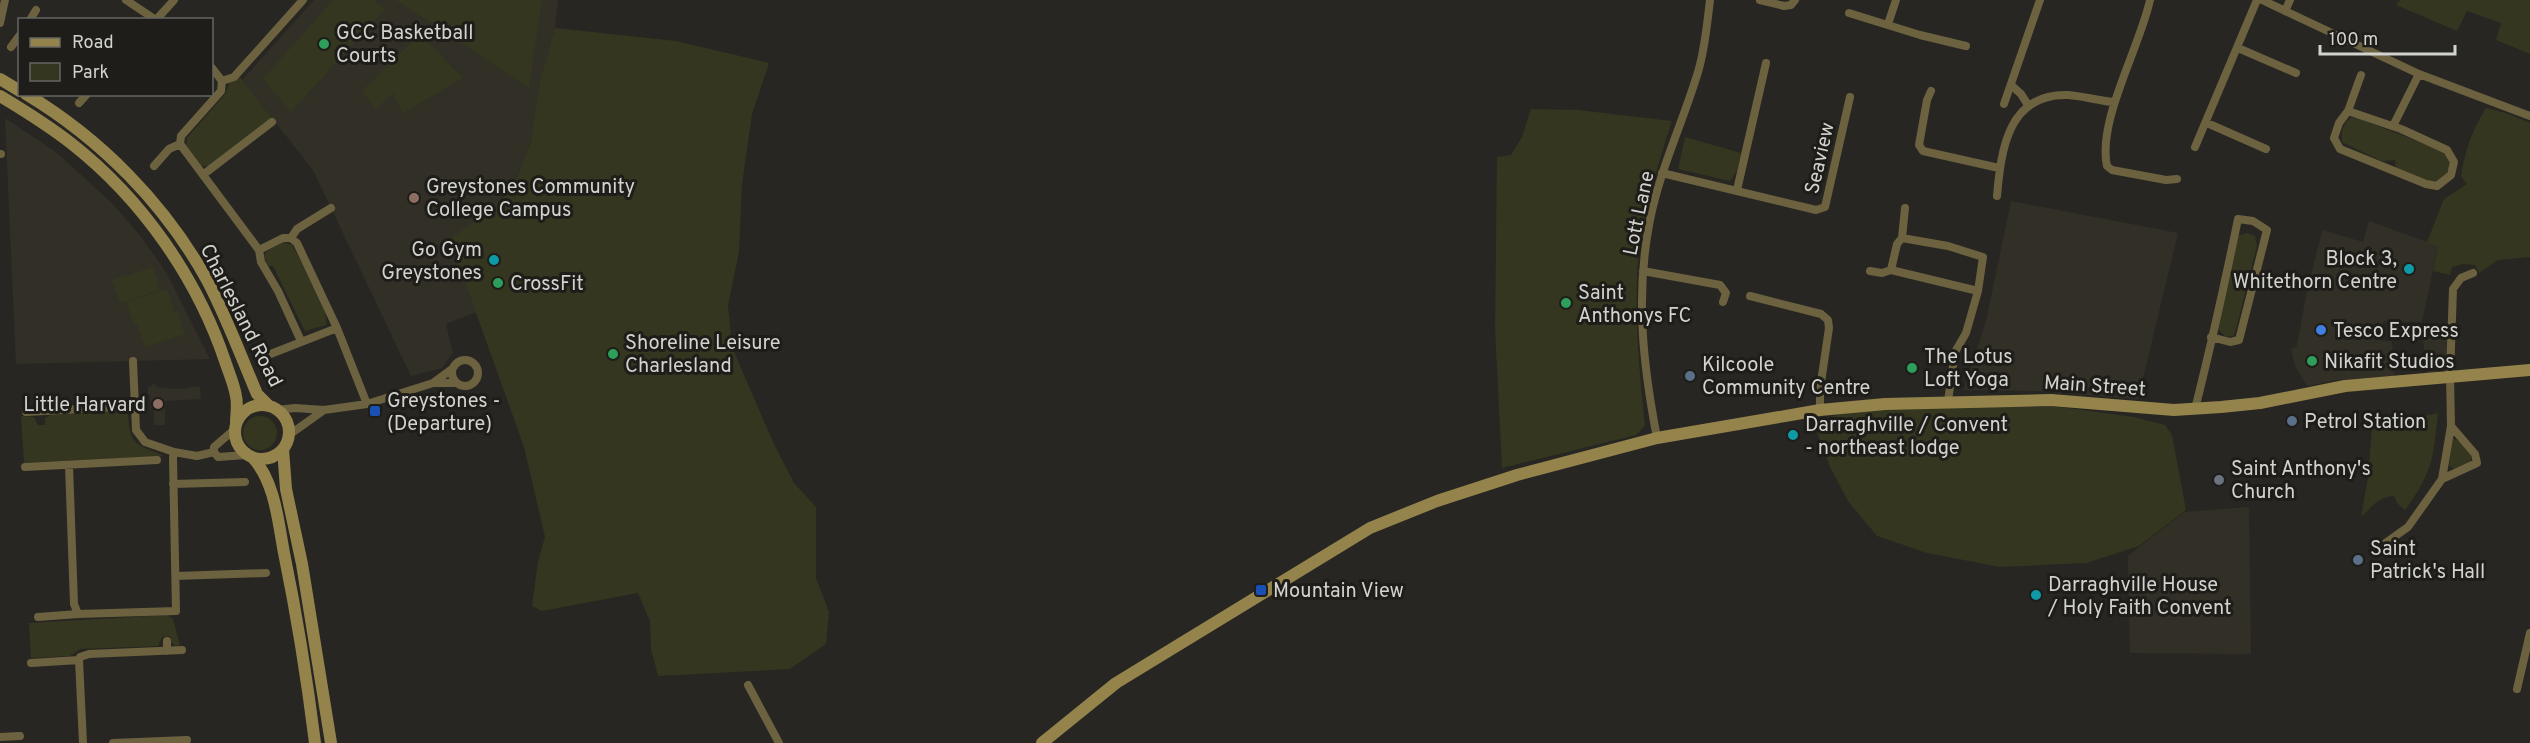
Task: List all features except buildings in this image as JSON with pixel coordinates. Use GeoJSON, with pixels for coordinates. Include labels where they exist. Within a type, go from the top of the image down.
{"type":"FeatureCollection","features":[{"type":"Feature","properties":{"kind":"main road"},"geometry":{"type":"LineString","coordinates":[[0,80],[18,90]]}},
{"type":"Feature","properties":{"kind":"main road","name":"Charlesland Road"},"geometry":{"type":"LineString","coordinates":[[0,96],[74,145],[119,187],[145,216],[176,259],[200,300],[217,337],[237,397],[235,426]]}},
{"type":"Feature","properties":{"kind":"main road","name":"Charlesland Road"},"geometry":{"type":"LineString","coordinates":[[29,96],[48,108],[113,160],[164,216],[207,281],[257,394],[273,408]]}},
{"type":"Feature","properties":{"kind":"main road","name":"Main Street"},"geometry":{"type":"LineString","coordinates":[[1042,743],[1116,683],[1370,528],[1437,501],[1517,475],[1657,438],[1820,410],[1886,404],[2052,400],[2174,410],[2195,409],[2260,403],[2344,386],[2450,375],[2530,370]]}},
{"type":"Feature","properties":{"kind":"main road"},"geometry":{"type":"LineString","coordinates":[[315,743],[304,660],[274,505],[263,469],[237,443],[235,426],[244,412],[251,407],[273,408],[287,423],[289,435],[283,449],[286,489],[304,575],[332,743]]}},
{"type":"Feature","properties":{"kind":"main road"},"geometry":{"type":"LineString","coordinates":[[250,456],[270,458],[283,449]]}},
{"type":"Feature","properties":{"kind":"street"},"geometry":{"type":"LineString","coordinates":[[0,23],[5,0]]}},
{"type":"Feature","properties":{"kind":"street"},"geometry":{"type":"LineString","coordinates":[[126,0],[153,18]]}},
{"type":"Feature","properties":{"kind":"street"},"geometry":{"type":"LineString","coordinates":[[158,18],[174,0]]}},
{"type":"Feature","properties":{"kind":"street"},"geometry":{"type":"LineString","coordinates":[[222,81],[234,77],[303,0]]}},
{"type":"Feature","properties":{"kind":"street","name":"Lott Lane"},"geometry":{"type":"LineString","coordinates":[[1657,438],[1645,376],[1642,323],[1643,271],[1650,220],[1662,173],[1698,72],[1710,0]]}},
{"type":"Feature","properties":{"kind":"street"},"geometry":{"type":"LineString","coordinates":[[1763,0],[1784,6],[1791,5],[1795,0]]}},
{"type":"Feature","properties":{"kind":"street"},"geometry":{"type":"LineString","coordinates":[[1888,24],[1896,0]]}},
{"type":"Feature","properties":{"kind":"street"},"geometry":{"type":"LineString","coordinates":[[2004,104],[2040,0]]}},
{"type":"Feature","properties":{"kind":"street"},"geometry":{"type":"LineString","coordinates":[[2150,0],[2142,31],[2114,102],[2105,156],[2107,166],[2112,170],[2166,180],[2177,179]]}},
{"type":"Feature","properties":{"kind":"street"},"geometry":{"type":"LineString","coordinates":[[2196,147],[2257,0]]}},
{"type":"Feature","properties":{"kind":"street"},"geometry":{"type":"LineString","coordinates":[[2262,0],[2419,74],[2530,116]]}},
{"type":"Feature","properties":{"kind":"street"},"geometry":{"type":"LineString","coordinates":[[2285,11],[2290,0]]}},
{"type":"Feature","properties":{"kind":"street"},"geometry":{"type":"LineString","coordinates":[[31,18],[36,10]]}},
{"type":"Feature","properties":{"kind":"street"},"geometry":{"type":"LineString","coordinates":[[1849,13],[1966,46]]}},
{"type":"Feature","properties":{"kind":"street"},"geometry":{"type":"LineString","coordinates":[[11,47],[18,38]]}},
{"type":"Feature","properties":{"kind":"street"},"geometry":{"type":"LineString","coordinates":[[2238,48],[2296,74]]}},
{"type":"Feature","properties":{"kind":"street"},"geometry":{"type":"LineString","coordinates":[[1737,190],[1766,63]]}},
{"type":"Feature","properties":{"kind":"street"},"geometry":{"type":"LineString","coordinates":[[213,69],[222,81],[221,91],[182,136],[180,144],[184,153],[204,174],[259,250],[261,262],[301,341]]}},
{"type":"Feature","properties":{"kind":"street"},"geometry":{"type":"LineString","coordinates":[[2393,126],[2419,74]]}},
{"type":"Feature","properties":{"kind":"street"},"geometry":{"type":"LineString","coordinates":[[2348,111],[2393,126],[2447,150],[2454,162],[2451,175],[2437,186],[2426,184],[2340,149],[2334,138],[2339,123],[2348,111],[2361,75]]}},
{"type":"Feature","properties":{"kind":"street"},"geometry":{"type":"LineString","coordinates":[[2011,86],[2021,94],[2028,105]]}},
{"type":"Feature","properties":{"kind":"street"},"geometry":{"type":"LineString","coordinates":[[1931,91],[1927,100],[1919,145],[1923,151],[2000,168]]}},
{"type":"Feature","properties":{"kind":"street"},"geometry":{"type":"LineString","coordinates":[[1997,196],[2000,168],[2010,131],[2018,116],[2028,105],[2040,99],[2067,95],[2114,102]]}},
{"type":"Feature","properties":{"kind":"street"},"geometry":{"type":"LineString","coordinates":[[80,103],[85,96]]}},
{"type":"Feature","properties":{"kind":"street","name":"Seaview"},"geometry":{"type":"LineString","coordinates":[[1662,173],[1804,208],[1816,210],[1825,207],[1850,97]]}},
{"type":"Feature","properties":{"kind":"street"},"geometry":{"type":"LineString","coordinates":[[204,174],[272,122]]}},
{"type":"Feature","properties":{"kind":"street"},"geometry":{"type":"LineString","coordinates":[[2207,123],[2266,149]]}},
{"type":"Feature","properties":{"kind":"street"},"geometry":{"type":"LineString","coordinates":[[154,166],[168,149],[180,144]]}},
{"type":"Feature","properties":{"kind":"street"},"geometry":{"type":"LineString","coordinates":[[291,238],[297,229],[331,208]]}},
{"type":"Feature","properties":{"kind":"street"},"geometry":{"type":"LineString","coordinates":[[1891,270],[1896,244],[1902,238],[1905,208]]}},
{"type":"Feature","properties":{"kind":"street"},"geometry":{"type":"LineString","coordinates":[[2195,409],[2211,337],[2238,219],[2253,221],[2267,230],[2239,340],[2230,342],[2211,337]]}},
{"type":"Feature","properties":{"kind":"street"},"geometry":{"type":"LineString","coordinates":[[259,250],[283,238],[291,238],[297,243],[337,328],[367,404]]}},
{"type":"Feature","properties":{"kind":"street"},"geometry":{"type":"LineString","coordinates":[[1902,238],[1948,246],[1983,257],[1978,291],[1966,333],[1955,352],[1948,401]]}},
{"type":"Feature","properties":{"kind":"street"},"geometry":{"type":"LineString","coordinates":[[1870,271],[1882,273],[1891,270],[1978,291]]}},
{"type":"Feature","properties":{"kind":"street"},"geometry":{"type":"LineString","coordinates":[[1643,271],[1720,285],[1726,292],[1723,303]]}},
{"type":"Feature","properties":{"kind":"street"},"geometry":{"type":"LineString","coordinates":[[2378,549],[2408,527],[2442,479],[2451,426],[2453,289],[2462,278],[2474,273]]}},
{"type":"Feature","properties":{"kind":"street"},"geometry":{"type":"LineString","coordinates":[[1750,296],[1821,314],[1828,320],[1829,328],[1820,389],[1820,410]]}},
{"type":"Feature","properties":{"kind":"street"},"geometry":{"type":"LineString","coordinates":[[268,355],[337,328]]}},
{"type":"Feature","properties":{"kind":"street"},"geometry":{"type":"LineString","coordinates":[[273,408],[324,410],[367,404],[433,383],[472,385],[477,378],[478,370],[474,362],[465,359],[457,362],[452,369],[433,383]]}},
{"type":"Feature","properties":{"kind":"street"},"geometry":{"type":"LineString","coordinates":[[133,361],[135,428],[143,440],[174,452],[197,456],[214,452]]}},
{"type":"Feature","properties":{"kind":"street"},"geometry":{"type":"LineString","coordinates":[[452,369],[452,376],[456,383]]}},
{"type":"Feature","properties":{"kind":"street"},"geometry":{"type":"LineString","coordinates":[[26,412],[134,406]]}},
{"type":"Feature","properties":{"kind":"street"},"geometry":{"type":"LineString","coordinates":[[289,435],[324,410]]}},
{"type":"Feature","properties":{"kind":"street"},"geometry":{"type":"LineString","coordinates":[[214,452],[214,447],[235,426]]}},
{"type":"Feature","properties":{"kind":"street"},"geometry":{"type":"LineString","coordinates":[[2442,479],[2477,463],[2475,454],[2451,426]]}},
{"type":"Feature","properties":{"kind":"street"},"geometry":{"type":"LineString","coordinates":[[38,617],[176,611],[174,452]]}},
{"type":"Feature","properties":{"kind":"street"},"geometry":{"type":"LineString","coordinates":[[214,452],[219,457],[250,456]]}},
{"type":"Feature","properties":{"kind":"street"},"geometry":{"type":"LineString","coordinates":[[25,467],[157,460]]}},
{"type":"Feature","properties":{"kind":"street"},"geometry":{"type":"LineString","coordinates":[[69,465],[74,604],[78,614]]}},
{"type":"Feature","properties":{"kind":"street"},"geometry":{"type":"LineString","coordinates":[[173,484],[245,482]]}},
{"type":"Feature","properties":{"kind":"street"},"geometry":{"type":"LineString","coordinates":[[176,576],[266,573]]}},
{"type":"Feature","properties":{"kind":"street"},"geometry":{"type":"LineString","coordinates":[[2517,689],[2530,633]]}},
{"type":"Feature","properties":{"kind":"street"},"geometry":{"type":"LineString","coordinates":[[31,663],[79,660],[80,657],[89,654],[167,646],[182,650]]}},
{"type":"Feature","properties":{"kind":"street"},"geometry":{"type":"LineString","coordinates":[[79,660],[83,743]]}},
{"type":"Feature","properties":{"kind":"street"},"geometry":{"type":"LineString","coordinates":[[748,685],[780,743]]}},
{"type":"Feature","properties":{"kind":"street"},"geometry":{"type":"LineString","coordinates":[[0,737],[20,736]]}},
{"type":"Feature","properties":{"kind":"street"},"geometry":{"type":"LineString","coordinates":[[113,743],[187,740]]}},
{"type":"Feature","properties":{"kind":"shaded area","name":"Greystones Community College Campus"},"geometry":{"type":"Polygon","coordinates":[[[314,0],[558,0],[555,28],[539,84],[531,141],[513,188],[500,199],[470,295],[476,312],[446,324],[453,353],[442,368],[411,376],[313,170],[242,80],[314,0]]]}},
{"type":"Feature","properties":{"kind":"shaded area"},"geometry":{"type":"Polygon","coordinates":[[[5,118],[57,153],[113,204],[142,238],[166,272],[210,359],[16,364],[5,118]]]}},
{"type":"Feature","properties":{"kind":"shaded area"},"geometry":{"type":"Polygon","coordinates":[[[2011,201],[2178,233],[2138,399],[2036,391],[1964,390],[1986,321],[2011,201]]]}},
{"type":"Feature","properties":{"kind":"shaded area"},"geometry":{"type":"Polygon","coordinates":[[[2369,221],[2438,246],[2422,322],[2383,321],[2381,341],[2392,341],[2394,376],[2336,380],[2307,386],[2295,366],[2291,349],[2297,346],[2307,290],[2323,230],[2363,242],[2369,221]]]}},
{"type":"Feature","properties":{"kind":"shaded area"},"geometry":{"type":"Polygon","coordinates":[[[2422,330],[2449,332],[2447,370],[2427,373],[2422,330]]]}},
{"type":"Feature","properties":{"kind":"shaded area","name":"Little Harvard"},"geometry":{"type":"Polygon","coordinates":[[[152,384],[156,387],[178,389],[200,386],[201,399],[165,401],[165,425],[154,425],[154,408],[151,408],[148,395],[148,387],[152,384]]]}},
{"type":"Feature","properties":{"kind":"shaded area"},"geometry":{"type":"Polygon","coordinates":[[[2249,507],[2251,654],[2130,653],[2128,556],[2184,512],[2249,507]]]}},
{"type":"Feature","properties":{"kind":"green space","name":"GCC Basketball Courts"},"geometry":{"type":"Polygon","coordinates":[[[333,0],[374,0],[385,9],[291,112],[263,79],[333,0]]]}},
{"type":"Feature","properties":{"kind":"green space"},"geometry":{"type":"Polygon","coordinates":[[[396,0],[542,0],[529,88],[396,0]]]}},
{"type":"Feature","properties":{"kind":"green space"},"geometry":{"type":"Polygon","coordinates":[[[2400,0],[2530,0],[2530,54],[2496,40],[2501,23],[2467,11],[2457,31],[2396,5],[2400,0]]]}},
{"type":"Feature","properties":{"kind":"green space","name":"Shoreline Leisure Charlesland"},"geometry":{"type":"Polygon","coordinates":[[[555,28],[676,41],[769,63],[752,114],[742,184],[739,252],[728,305],[732,347],[773,442],[794,483],[816,507],[816,578],[829,612],[826,644],[790,669],[658,676],[651,649],[650,621],[638,593],[542,611],[532,606],[538,561],[545,537],[524,447],[448,240],[484,215],[513,188],[531,141],[539,84],[555,28]]]}},
{"type":"Feature","properties":{"kind":"green space"},"geometry":{"type":"Polygon","coordinates":[[[420,34],[463,78],[403,113],[393,93],[376,109],[362,91],[420,34]]]}},
{"type":"Feature","properties":{"kind":"green space"},"geometry":{"type":"Polygon","coordinates":[[[240,77],[272,118],[209,166],[201,166],[186,148],[187,138],[225,94],[230,82],[240,77]]]}},
{"type":"Feature","properties":{"kind":"green space"},"geometry":{"type":"Polygon","coordinates":[[[2486,108],[2530,123],[2530,257],[2498,260],[2479,273],[2475,265],[2463,264],[2452,267],[2450,275],[2433,271],[2438,247],[2427,242],[2444,199],[2467,184],[2461,176],[2465,158],[2473,133],[2486,108]]]}},
{"type":"Feature","properties":{"kind":"green space","name":"Saint Anthonys FC"},"geometry":{"type":"Polygon","coordinates":[[[1531,109],[1578,110],[1672,121],[1649,199],[1638,259],[1637,334],[1645,426],[1636,435],[1502,468],[1495,329],[1497,157],[1511,155],[1522,137],[1531,109]]]}},
{"type":"Feature","properties":{"kind":"green space"},"geometry":{"type":"Polygon","coordinates":[[[2351,117],[2444,152],[2451,164],[2447,173],[2435,181],[2420,179],[2396,169],[2395,160],[2381,161],[2342,142],[2343,128],[2351,117]]]}},
{"type":"Feature","properties":{"kind":"green space"},"geometry":{"type":"Polygon","coordinates":[[[1685,137],[1741,153],[1737,171],[1730,181],[1678,169],[1685,137]]]}},
{"type":"Feature","properties":{"kind":"green space"},"geometry":{"type":"Polygon","coordinates":[[[2247,233],[2255,236],[2257,246],[2235,333],[2233,336],[2226,337],[2218,329],[2238,236],[2247,233]]]}},
{"type":"Feature","properties":{"kind":"green space"},"geometry":{"type":"Polygon","coordinates":[[[284,242],[292,245],[314,285],[324,308],[326,325],[305,331],[273,266],[268,266],[264,256],[267,251],[284,242]]]}},
{"type":"Feature","properties":{"kind":"green space"},"geometry":{"type":"Polygon","coordinates":[[[153,267],[160,290],[120,303],[112,280],[153,267]]]}},
{"type":"Feature","properties":{"kind":"green space"},"geometry":{"type":"Polygon","coordinates":[[[167,289],[174,312],[178,311],[185,334],[145,347],[126,302],[167,289]]]}},
{"type":"Feature","properties":{"kind":"green space"},"geometry":{"type":"Polygon","coordinates":[[[1934,407],[2060,407],[2134,417],[2165,425],[2172,435],[2186,510],[2139,546],[2086,563],[2000,567],[1927,553],[1877,536],[1848,501],[1830,467],[1816,429],[1826,419],[1847,413],[1934,407]]]}},
{"type":"Feature","properties":{"kind":"green space"},"geometry":{"type":"Polygon","coordinates":[[[125,410],[128,412],[130,432],[137,443],[164,456],[24,463],[21,416],[34,417],[38,425],[45,425],[45,418],[53,414],[125,410]]]}},
{"type":"Feature","properties":{"kind":"green space"},"geometry":{"type":"Polygon","coordinates":[[[2438,413],[2430,464],[2421,485],[2405,510],[2397,503],[2394,496],[2376,503],[2361,517],[2368,477],[2373,416],[2385,424],[2438,413]]]}},
{"type":"Feature","properties":{"kind":"green space"},"geometry":{"type":"Polygon","coordinates":[[[260,416],[272,421],[277,433],[272,445],[260,450],[248,445],[243,433],[248,421],[260,416]]]}},
{"type":"Feature","properties":{"kind":"green space"},"geometry":{"type":"Polygon","coordinates":[[[2451,437],[2463,443],[2471,453],[2471,463],[2456,470],[2449,466],[2451,437]]]}},
{"type":"Feature","properties":{"kind":"green space"},"geometry":{"type":"Polygon","coordinates":[[[168,615],[173,619],[180,645],[175,646],[170,636],[162,637],[158,646],[80,649],[70,656],[31,658],[29,623],[168,615]]]}},
{"type":"Feature","properties":{"kind":"place","name":"GCC Basketball Courts"},"geometry":{"type":"Point","coordinates":[324,44]}},
{"type":"Feature","properties":{"kind":"place","name":"Greystones Community College Campus"},"geometry":{"type":"Point","coordinates":[414,198]}},
{"type":"Feature","properties":{"kind":"place","name":"Go Gym Greystones"},"geometry":{"type":"Point","coordinates":[494,260]}},
{"type":"Feature","properties":{"kind":"place","name":"Block 3, Whitethorn Centre"},"geometry":{"type":"Point","coordinates":[2409,269]}},
{"type":"Feature","properties":{"kind":"place","name":"CrossFit"},"geometry":{"type":"Point","coordinates":[498,283]}},
{"type":"Feature","properties":{"kind":"place","name":"Saint Anthonys FC"},"geometry":{"type":"Point","coordinates":[1566,303]}},
{"type":"Feature","properties":{"kind":"place","name":"Tesco Express"},"geometry":{"type":"Point","coordinates":[2321,330]}},
{"type":"Feature","properties":{"kind":"place","name":"Shoreline Leisure Charlesland"},"geometry":{"type":"Point","coordinates":[613,354]}},
{"type":"Feature","properties":{"kind":"place","name":"Nikafit Studios"},"geometry":{"type":"Point","coordinates":[2312,361]}},
{"type":"Feature","properties":{"kind":"place","name":"The Lotus Loft Yoga"},"geometry":{"type":"Point","coordinates":[1912,368]}},
{"type":"Feature","properties":{"kind":"place","name":"Kilcoole Community Centre"},"geometry":{"type":"Point","coordinates":[1690,376]}},
{"type":"Feature","properties":{"kind":"place","name":"Little Harvard"},"geometry":{"type":"Point","coordinates":[158,404]}},
{"type":"Feature","properties":{"kind":"place","name":"Greystones - (Departure)"},"geometry":{"type":"Point","coordinates":[375,411]}},
{"type":"Feature","properties":{"kind":"place","name":"Petrol Station"},"geometry":{"type":"Point","coordinates":[2292,421]}},
{"type":"Feature","properties":{"kind":"place","name":"Darraghville / Convent - northeast lodge"},"geometry":{"type":"Point","coordinates":[1793,435]}},
{"type":"Feature","properties":{"kind":"place","name":"Saint Anthony's Church"},"geometry":{"type":"Point","coordinates":[2219,480]}},
{"type":"Feature","properties":{"kind":"place","name":"Saint Patrick's Hall"},"geometry":{"type":"Point","coordinates":[2358,560]}},
{"type":"Feature","properties":{"kind":"place","name":"Mountain View"},"geometry":{"type":"Point","coordinates":[1261,590]}},
{"type":"Feature","properties":{"kind":"place","name":"Darraghville House / Holy Faith Convent"},"geometry":{"type":"Point","coordinates":[2036,595]}}]}
